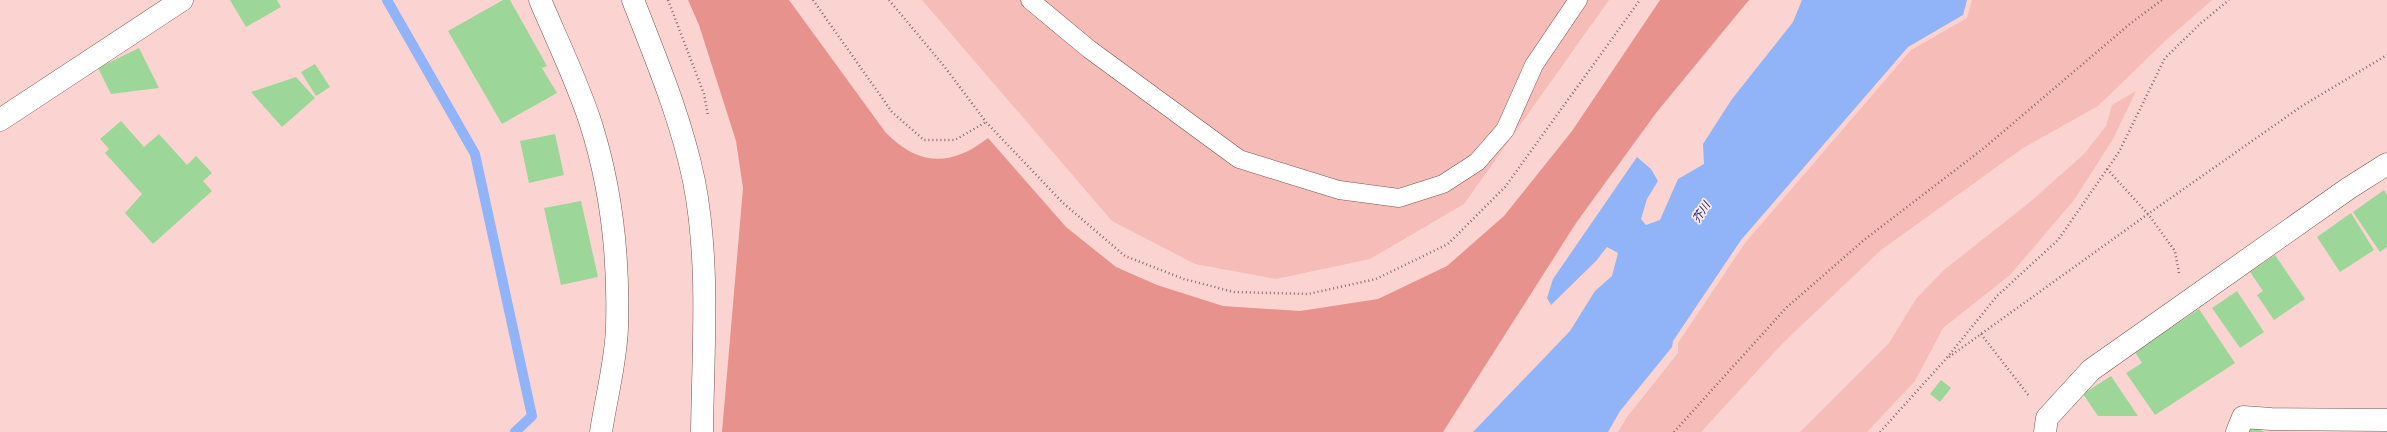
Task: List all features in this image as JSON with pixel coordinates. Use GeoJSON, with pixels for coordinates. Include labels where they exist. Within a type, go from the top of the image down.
{"type":"FeatureCollection","features":[{"type":"Feature","properties":{"kind":"street"},"geometry":{"type":"LineString","coordinates":[[0,120],[182,0]]}},
{"type":"Feature","properties":{"kind":"street"},"geometry":{"type":"LineString","coordinates":[[540,0],[570,68],[590,122],[607,192],[616,263],[617,328],[601,432]]}},
{"type":"Feature","properties":{"kind":"street"},"geometry":{"type":"LineString","coordinates":[[633,0],[675,108],[694,181],[704,259],[702,432]]}},
{"type":"Feature","properties":{"kind":"street"},"geometry":{"type":"LineString","coordinates":[[2046,425],[2091,370],[2349,188],[2387,164]]}},
{"type":"Feature","properties":{"kind":"street"},"geometry":{"type":"LineString","coordinates":[[2237,432],[2243,417],[2271,419],[2387,420]]}},
{"type":"Feature","properties":{"kind":"lane"},"geometry":{"type":"LineString","coordinates":[[1030,0],[1089,50],[1240,159],[1339,190],[1399,198],[1443,184],[1477,162],[1506,130],[1534,65],[1578,0]]}},
{"type":"Feature","properties":{"kind":"path"},"geometry":{"type":"LineString","coordinates":[[813,0],[892,112],[924,140],[955,140],[986,122]]}},
{"type":"Feature","properties":{"kind":"path"},"geometry":{"type":"LineString","coordinates":[[1674,432],[1786,308],[1864,240],[1984,148],[2131,23],[2162,0]]}},
{"type":"Feature","properties":{"kind":"path"},"geometry":{"type":"LineString","coordinates":[[1880,432],[1945,360],[1997,296],[2058,240],[2119,152],[2165,58],[2201,23],[2229,0]]}},
{"type":"Feature","properties":{"kind":"path"},"geometry":{"type":"LineString","coordinates":[[1945,360],[2148,214],[2302,106],[2387,55]]}},
{"type":"Feature","properties":{"kind":"path"},"geometry":{"type":"LineString","coordinates":[[2107,169],[2148,214],[2175,251]]}},
{"type":"Feature","properties":{"kind":"path"},"geometry":{"type":"LineString","coordinates":[[1981,334],[2046,425]]}},
{"type":"Feature","properties":{"kind":"shaded area"},"geometry":{"type":"Polygon","coordinates":[[[688,0],[789,0],[886,133],[898,144],[911,152],[923,157],[936,159],[948,158],[961,154],[988,138],[1066,227],[1116,267],[1157,285],[1223,306],[1300,311],[1378,299],[1447,266],[1504,216],[1572,131],[1660,0],[1749,0],[1656,113],[1576,223],[1443,432],[722,432],[743,188],[736,141],[699,25],[688,0]]]}},
{"type":"Feature","properties":{"kind":"shaded area"},"geometry":{"type":"Polygon","coordinates":[[[922,0],[1609,0],[1464,204],[1370,259],[1276,279],[1195,264],[1112,221],[922,0]]]}},
{"type":"Feature","properties":{"kind":"shaded area"},"geometry":{"type":"Polygon","coordinates":[[[1972,0],[2212,0],[2164,42],[2098,106],[2023,148],[1881,250],[1784,342],[1701,432],[1618,432],[1627,417],[1678,353],[1678,343],[1745,243],[1911,50],[1967,18],[1972,0]]]}},
{"type":"Feature","properties":{"kind":"shaded area"},"geometry":{"type":"Polygon","coordinates":[[[2136,91],[2113,139],[2074,200],[2010,275],[1943,328],[1915,381],[1867,432],[1800,432],[1889,343],[1916,299],[1944,270],[2030,202],[2084,154],[2106,126],[2112,105],[2136,91]]]}},
{"type":"Feature","properties":{"kind":"water","name":"芥川"},"geometry":{"type":"Polygon","coordinates":[[[1802,0],[1967,0],[1963,15],[1908,47],[1741,240],[1673,341],[1672,347],[1620,411],[1608,432],[1473,432],[1570,331],[1595,291],[1612,276],[1618,253],[1607,247],[1596,261],[1551,305],[1547,298],[1553,279],[1637,157],[1651,169],[1658,181],[1647,199],[1641,219],[1646,225],[1660,220],[1678,179],[1704,164],[1703,144],[1732,99],[1793,22],[1802,0]]]}},
{"type":"Feature","properties":{"kind":"building"},"geometry":{"type":"Polygon","coordinates":[[[230,0],[277,0],[281,7],[246,27],[230,0]]]}},
{"type":"Feature","properties":{"kind":"building"},"geometry":{"type":"Polygon","coordinates":[[[503,0],[510,0],[547,66],[542,68],[557,93],[502,124],[448,31],[503,0]]]}},
{"type":"Feature","properties":{"kind":"building"},"geometry":{"type":"Polygon","coordinates":[[[139,48],[159,88],[111,94],[98,68],[139,48]]]}},
{"type":"Feature","properties":{"kind":"building"},"geometry":{"type":"Polygon","coordinates":[[[315,64],[330,87],[316,96],[301,72],[315,64]]]}},
{"type":"Feature","properties":{"kind":"building"},"geometry":{"type":"Polygon","coordinates":[[[296,77],[315,98],[282,127],[251,92],[296,77]]]}},
{"type":"Feature","properties":{"kind":"building"},"geometry":{"type":"Polygon","coordinates":[[[121,121],[144,147],[159,134],[187,165],[196,156],[212,173],[203,181],[212,191],[153,244],[125,213],[142,194],[105,153],[109,149],[100,139],[121,121]]]}},
{"type":"Feature","properties":{"kind":"building"},"geometry":{"type":"Polygon","coordinates":[[[555,134],[564,175],[529,183],[520,141],[555,134]]]}},
{"type":"Feature","properties":{"kind":"building"},"geometry":{"type":"Polygon","coordinates":[[[2384,190],[2387,195],[2387,247],[2380,252],[2353,212],[2384,190]]]}},
{"type":"Feature","properties":{"kind":"building"},"geometry":{"type":"Polygon","coordinates":[[[581,201],[598,277],[561,285],[544,208],[581,201]]]}},
{"type":"Feature","properties":{"kind":"building"},"geometry":{"type":"Polygon","coordinates":[[[2351,213],[2374,250],[2340,272],[2317,237],[2351,213]]]}},
{"type":"Feature","properties":{"kind":"building"},"geometry":{"type":"Polygon","coordinates":[[[2275,255],[2305,299],[2274,320],[2257,295],[2263,291],[2250,272],[2275,255]]]}},
{"type":"Feature","properties":{"kind":"building"},"geometry":{"type":"Polygon","coordinates":[[[2237,291],[2264,332],[2240,348],[2212,308],[2237,291]]]}},
{"type":"Feature","properties":{"kind":"building"},"geometry":{"type":"Polygon","coordinates":[[[2199,309],[2235,363],[2155,415],[2126,373],[2142,363],[2135,352],[2199,309]]]}},
{"type":"Feature","properties":{"kind":"building"},"geometry":{"type":"Polygon","coordinates":[[[2111,376],[2138,416],[2098,416],[2083,394],[2111,376]]]}},
{"type":"Feature","properties":{"kind":"building"},"geometry":{"type":"Polygon","coordinates":[[[1941,380],[1951,388],[1940,402],[1930,394],[1941,380]]]}},
{"type":"Feature","properties":{"kind":"building"},"geometry":{"type":"Polygon","coordinates":[[[2251,425],[2265,432],[2247,432],[2251,425]]]}},
{"type":"Feature","properties":{"kind":"waterway"},"geometry":{"type":"LineString","coordinates":[[387,0],[475,154],[532,416],[515,432]]}}]}
